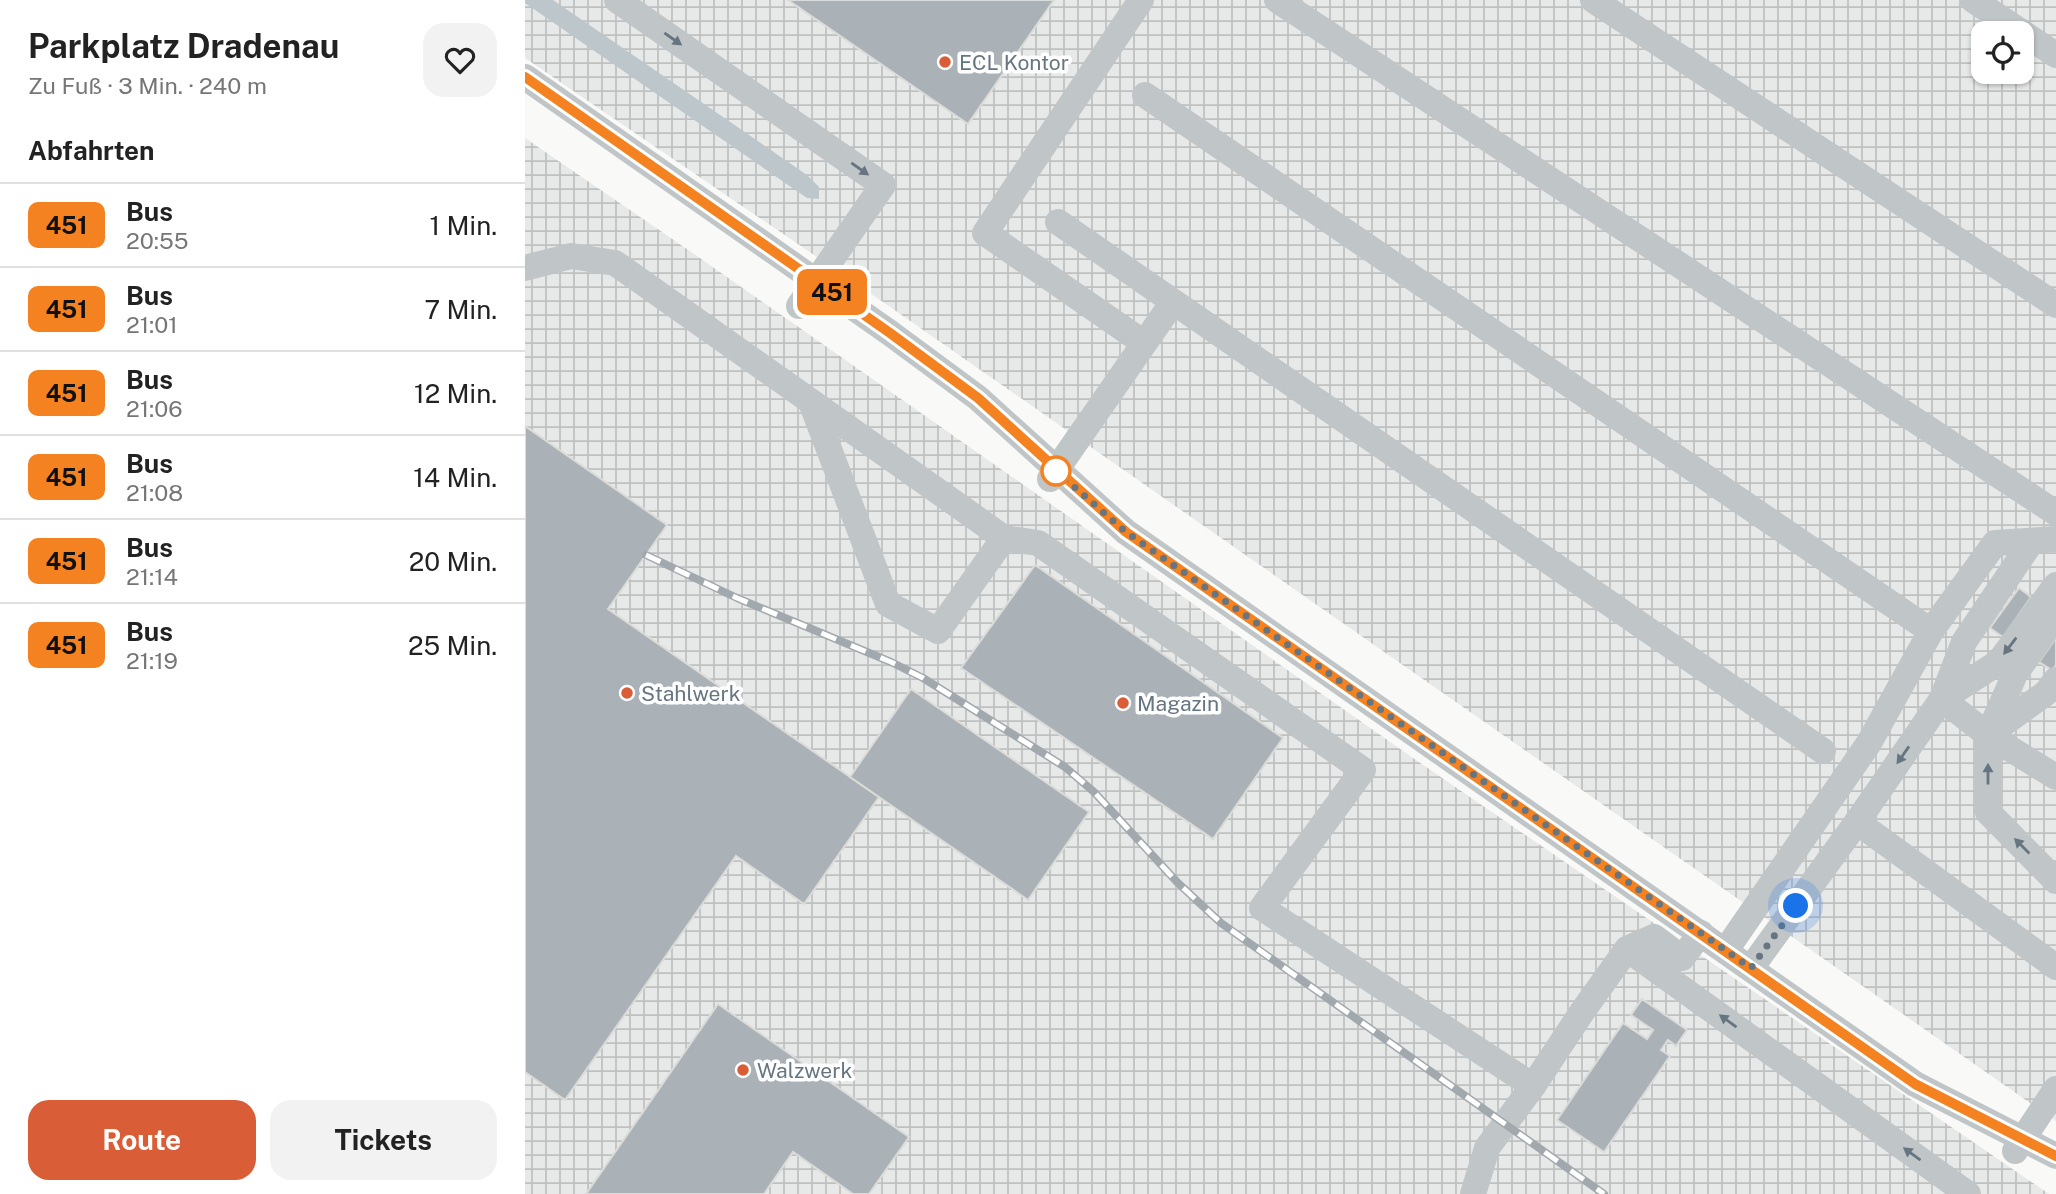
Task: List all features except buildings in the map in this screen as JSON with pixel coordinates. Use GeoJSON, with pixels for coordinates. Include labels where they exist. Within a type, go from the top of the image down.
{"type":"FeatureCollection","features":[{"type":"Feature","properties":{"kind":"street"},"geometry":{"type":"LineString","coordinates":[[617,0],[883,185],[799,306]]}},
{"type":"Feature","properties":{"kind":"street"},"geometry":{"type":"LineString","coordinates":[[1141,0],[985,233],[1144,343]]}},
{"type":"Feature","properties":{"kind":"street"},"geometry":{"type":"LineString","coordinates":[[1277,0],[2056,513]]}},
{"type":"Feature","properties":{"kind":"street"},"geometry":{"type":"LineString","coordinates":[[1593,0],[2056,305]]}},
{"type":"Feature","properties":{"kind":"street"},"geometry":{"type":"LineString","coordinates":[[1973,0],[2056,55]]}},
{"type":"Feature","properties":{"kind":"street"},"geometry":{"type":"LineString","coordinates":[[525,77],[978,398],[1053,475],[1126,532],[1915,1084],[2019,1146],[2056,1156]]}},
{"type":"Feature","properties":{"kind":"street"},"geometry":{"type":"LineString","coordinates":[[1145,95],[1931,631]]}},
{"type":"Feature","properties":{"kind":"street"},"geometry":{"type":"LineString","coordinates":[[1058,222],[1823,751]]}},
{"type":"Feature","properties":{"kind":"street"},"geometry":{"type":"LineString","coordinates":[[525,268],[571,256],[615,263],[1003,538],[1038,542],[1363,770],[1262,908],[1533,1086]]}},
{"type":"Feature","properties":{"kind":"street"},"geometry":{"type":"LineString","coordinates":[[1053,475],[1173,302]]}},
{"type":"Feature","properties":{"kind":"street"},"geometry":{"type":"LineString","coordinates":[[811,402],[888,604],[938,631],[1003,538]]}},
{"type":"Feature","properties":{"kind":"street"},"geometry":{"type":"LineString","coordinates":[[1726,950],[1869,743],[1931,631],[1995,543],[2044,540]]}},
{"type":"Feature","properties":{"kind":"street"},"geometry":{"type":"LineString","coordinates":[[1751,968],[1942,699],[1963,642],[2044,540]]}},
{"type":"Feature","properties":{"kind":"street"},"geometry":{"type":"LineString","coordinates":[[1942,699],[1999,662],[2056,585]]}},
{"type":"Feature","properties":{"kind":"street"},"geometry":{"type":"LineString","coordinates":[[2056,616],[2015,674],[1988,735],[1988,813],[2056,880]]}},
{"type":"Feature","properties":{"kind":"street"},"geometry":{"type":"LineString","coordinates":[[1988,735],[2046,693],[2056,680]]}},
{"type":"Feature","properties":{"kind":"street"},"geometry":{"type":"LineString","coordinates":[[1942,699],[1988,735],[2056,777]]}},
{"type":"Feature","properties":{"kind":"street"},"geometry":{"type":"LineString","coordinates":[[1857,822],[2056,967]]}},
{"type":"Feature","properties":{"kind":"street"},"geometry":{"type":"LineString","coordinates":[[1473,1194],[1487,1149],[1627,949],[1654,937],[1682,958],[1701,933]]}},
{"type":"Feature","properties":{"kind":"street"},"geometry":{"type":"LineString","coordinates":[[1627,949],[1968,1194]]}},
{"type":"Feature","properties":{"kind":"street"},"geometry":{"type":"LineString","coordinates":[[2019,1146],[2056,1089]]}},
{"type":"Feature","properties":{"kind":"shaded area"},"geometry":{"type":"Polygon","coordinates":[[[525,0],[2056,0],[2056,1121],[883,302],[525,58],[525,0]]]}},
{"type":"Feature","properties":{"kind":"shaded area"},"geometry":{"type":"Polygon","coordinates":[[[525,0],[553,0],[807,175],[819,187],[819,199],[807,198],[525,3],[525,0]]]}},
{"type":"Feature","properties":{"kind":"shaded area"},"geometry":{"type":"Polygon","coordinates":[[[525,138],[1416,760],[2049,1194],[525,1194],[525,138]]]}},
{"type":"Feature","properties":{"kind":"railway"},"geometry":{"type":"LineString","coordinates":[[646,555],[737,598],[923,678],[1065,767],[1094,792],[1178,883],[1221,923],[1604,1194]]}},
{"type":"Feature","properties":{"kind":"bus line","name":"451"},"geometry":{"type":"LineString","coordinates":[[525,77],[890,333],[978,398],[1126,532],[1915,1084],[2056,1156]]}},
{"type":"Feature","properties":{"kind":"place","name":"ECL Kontor"},"geometry":{"type":"Point","coordinates":[945,62]}},
{"type":"Feature","properties":{"kind":"place","name":"Stahlwerk"},"geometry":{"type":"Point","coordinates":[627,693]}},
{"type":"Feature","properties":{"kind":"place","name":"Magazin"},"geometry":{"type":"Point","coordinates":[1123,703]}},
{"type":"Feature","properties":{"kind":"place","name":"Walzwerk"},"geometry":{"type":"Point","coordinates":[743,1070]}},
{"type":"Feature","properties":{"kind":"route"},"geometry":{"type":"LineString","coordinates":[[1056,471],[1126,532],[1751,968],[1796,906]]}}]}
